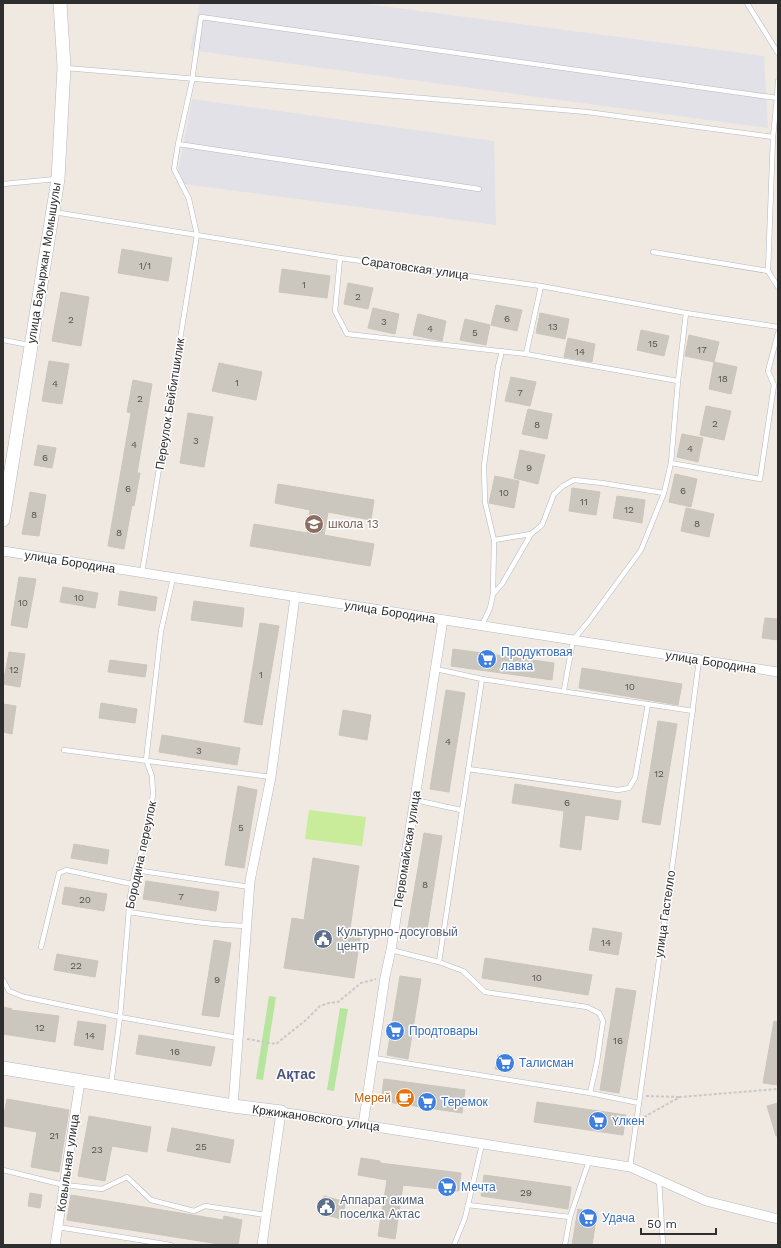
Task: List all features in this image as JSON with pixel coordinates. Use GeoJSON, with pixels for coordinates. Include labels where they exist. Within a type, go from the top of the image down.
{"type":"FeatureCollection","features":[{"type":"Feature","properties":{"kind":"street","name":"улица Бауыржан Момышулы"},"geometry":{"type":"LineString","coordinates":[[3,520],[58,179],[64,68],[60,3]]}},
{"type":"Feature","properties":{"kind":"street","name":"улица Бородина"},"geometry":{"type":"LineString","coordinates":[[3,551],[778,672]]}},
{"type":"Feature","properties":{"kind":"street"},"geometry":{"type":"LineString","coordinates":[[233,1106],[250,887],[271,777],[295,597]]}},
{"type":"Feature","properties":{"kind":"street","name":"Первомайская улица"},"geometry":{"type":"LineString","coordinates":[[363,1125],[385,977],[391,950],[443,620]]}},
{"type":"Feature","properties":{"kind":"street","name":"Кржижановского улица"},"geometry":{"type":"LineString","coordinates":[[3,1068],[233,1106],[281,1112],[630,1167],[706,1201],[778,1220]]}},
{"type":"Feature","properties":{"kind":"street","name":"Ковыльная улица"},"geometry":{"type":"LineString","coordinates":[[55,1245],[80,1081]]}},
{"type":"Feature","properties":{"kind":"street"},"geometry":{"type":"LineString","coordinates":[[262,1245],[281,1112]]}},
{"type":"Feature","properties":{"kind":"lane"},"geometry":{"type":"LineString","coordinates":[[747,3],[778,53]]}},
{"type":"Feature","properties":{"kind":"lane"},"geometry":{"type":"LineString","coordinates":[[198,235],[189,199],[174,169],[192,78],[201,17],[777,98]]}},
{"type":"Feature","properties":{"kind":"lane"},"geometry":{"type":"LineString","coordinates":[[64,68],[587,112],[773,137]]}},
{"type":"Feature","properties":{"kind":"lane"},"geometry":{"type":"LineString","coordinates":[[778,81],[773,137],[768,271],[778,287]]}},
{"type":"Feature","properties":{"kind":"lane"},"geometry":{"type":"LineString","coordinates":[[178,144],[478,189]]}},
{"type":"Feature","properties":{"kind":"lane"},"geometry":{"type":"LineString","coordinates":[[3,184],[58,179]]}},
{"type":"Feature","properties":{"kind":"lane","name":"Саратовская улица"},"geometry":{"type":"LineString","coordinates":[[52,212],[340,258],[541,286],[686,313],[778,327]]}},
{"type":"Feature","properties":{"kind":"lane","name":"Переулок Бейбитшилик"},"geometry":{"type":"LineString","coordinates":[[142,573],[198,235]]}},
{"type":"Feature","properties":{"kind":"lane"},"geometry":{"type":"LineString","coordinates":[[653,252],[768,271]]}},
{"type":"Feature","properties":{"kind":"lane"},"geometry":{"type":"LineString","coordinates":[[340,258],[336,311],[347,334],[526,354],[678,381]]}},
{"type":"Feature","properties":{"kind":"lane"},"geometry":{"type":"LineString","coordinates":[[526,354],[541,286]]}},
{"type":"Feature","properties":{"kind":"lane"},"geometry":{"type":"LineString","coordinates":[[564,690],[573,640],[641,550],[664,493],[671,463],[686,313]]}},
{"type":"Feature","properties":{"kind":"lane"},"geometry":{"type":"LineString","coordinates":[[671,463],[760,479],[774,385],[768,372],[778,333]]}},
{"type":"Feature","properties":{"kind":"lane"},"geometry":{"type":"LineString","coordinates":[[3,340],[31,346]]}},
{"type":"Feature","properties":{"kind":"lane"},"geometry":{"type":"LineString","coordinates":[[482,626],[490,608],[493,594],[494,540],[484,502],[484,465],[498,367],[502,351]]}},
{"type":"Feature","properties":{"kind":"lane"},"geometry":{"type":"LineString","coordinates":[[493,594],[506,578],[531,534],[542,524],[554,494],[563,486],[574,480],[602,482],[664,493]]}},
{"type":"Feature","properties":{"kind":"lane"},"geometry":{"type":"LineString","coordinates":[[494,540],[531,534]]}},
{"type":"Feature","properties":{"kind":"lane","name":"Бородина переулок"},"geometry":{"type":"LineString","coordinates":[[111,1086],[120,1017],[130,897],[135,870],[148,831],[153,794],[152,776],[146,760],[161,631],[173,578]]}},
{"type":"Feature","properties":{"kind":"lane","name":"улица Гастелло"},"geometry":{"type":"LineString","coordinates":[[630,1167],[699,660]]}},
{"type":"Feature","properties":{"kind":"lane"},"geometry":{"type":"LineString","coordinates":[[436,669],[482,678],[693,711]]}},
{"type":"Feature","properties":{"kind":"lane"},"geometry":{"type":"LineString","coordinates":[[438,962],[482,678]]}},
{"type":"Feature","properties":{"kind":"lane"},"geometry":{"type":"LineString","coordinates":[[468,769],[618,790],[629,788],[635,778],[648,704]]}},
{"type":"Feature","properties":{"kind":"lane"},"geometry":{"type":"LineString","coordinates":[[64,750],[271,777]]}},
{"type":"Feature","properties":{"kind":"lane"},"geometry":{"type":"LineString","coordinates":[[415,800],[461,810]]}},
{"type":"Feature","properties":{"kind":"lane"},"geometry":{"type":"LineString","coordinates":[[41,947],[59,873],[66,870],[132,884]]}},
{"type":"Feature","properties":{"kind":"lane"},"geometry":{"type":"LineString","coordinates":[[135,870],[250,887]]}},
{"type":"Feature","properties":{"kind":"lane"},"geometry":{"type":"LineString","coordinates":[[129,912],[224,926],[247,926]]}},
{"type":"Feature","properties":{"kind":"lane"},"geometry":{"type":"LineString","coordinates":[[391,950],[438,962],[463,971],[485,992],[587,1007],[599,1013],[603,1022],[590,1093]]}},
{"type":"Feature","properties":{"kind":"lane"},"geometry":{"type":"LineString","coordinates":[[3,980],[9,991],[24,997],[120,1017],[238,1038]]}},
{"type":"Feature","properties":{"kind":"lane"},"geometry":{"type":"LineString","coordinates":[[374,1058],[590,1093],[639,1103]]}},
{"type":"Feature","properties":{"kind":"lane"},"geometry":{"type":"LineString","coordinates":[[454,1245],[465,1218],[482,1144]]}},
{"type":"Feature","properties":{"kind":"lane"},"geometry":{"type":"LineString","coordinates":[[565,1245],[570,1217],[589,1161]]}},
{"type":"Feature","properties":{"kind":"lane"},"geometry":{"type":"LineString","coordinates":[[3,1170],[64,1185],[102,1189],[127,1177],[151,1200],[194,1210],[205,1206],[267,1215]]}},
{"type":"Feature","properties":{"kind":"lane"},"geometry":{"type":"LineString","coordinates":[[659,1180],[663,1245]]}},
{"type":"Feature","properties":{"kind":"lane"},"geometry":{"type":"LineString","coordinates":[[468,1205],[570,1217]]}},
{"type":"Feature","properties":{"kind":"lane"},"geometry":{"type":"LineString","coordinates":[[58,1227],[171,1245]]}},
{"type":"Feature","properties":{"kind":"path"},"geometry":{"type":"LineString","coordinates":[[238,1038],[276,1044],[306,1020],[320,1006],[338,1002],[361,983],[385,977]]}},
{"type":"Feature","properties":{"kind":"path"},"geometry":{"type":"LineString","coordinates":[[640,1096],[680,1097],[778,1088]]}},
{"type":"Feature","properties":{"kind":"path"},"geometry":{"type":"LineString","coordinates":[[636,1121],[680,1097]]}},
{"type":"Feature","properties":{"kind":"shaded area"},"geometry":{"type":"Polygon","coordinates":[[[200,3],[359,3],[764,56],[768,128],[190,50],[200,3]]]}},
{"type":"Feature","properties":{"kind":"shaded area"},"geometry":{"type":"Polygon","coordinates":[[[192,99],[494,141],[496,225],[176,183],[192,99]]]}},
{"type":"Feature","properties":{"kind":"green space"},"geometry":{"type":"Polygon","coordinates":[[[309,810],[366,817],[362,846],[305,839],[309,810]]]}},
{"type":"Feature","properties":{"kind":"green space"},"geometry":{"type":"Polygon","coordinates":[[[269,996],[276,997],[263,1080],[256,1079],[269,996]]]}},
{"type":"Feature","properties":{"kind":"green space"},"geometry":{"type":"Polygon","coordinates":[[[340,1008],[348,1009],[334,1091],[327,1090],[340,1008]]]}},
{"type":"Feature","properties":{"kind":"building"},"geometry":{"type":"Polygon","coordinates":[[[122,249],[172,258],[168,281],[118,273],[122,249]]]}},
{"type":"Feature","properties":{"kind":"building"},"geometry":{"type":"Polygon","coordinates":[[[282,269],[330,276],[327,298],[279,292],[282,269]]]}},
{"type":"Feature","properties":{"kind":"building"},"geometry":{"type":"Polygon","coordinates":[[[348,283],[373,288],[368,309],[344,304],[348,283]]]}},
{"type":"Feature","properties":{"kind":"building"},"geometry":{"type":"Polygon","coordinates":[[[61,292],[89,297],[81,346],[52,341],[61,292]]]}},
{"type":"Feature","properties":{"kind":"building"},"geometry":{"type":"Polygon","coordinates":[[[496,305],[522,310],[517,331],[491,325],[496,305]]]}},
{"type":"Feature","properties":{"kind":"building"},"geometry":{"type":"Polygon","coordinates":[[[373,308],[399,314],[395,334],[368,328],[373,308]]]}},
{"type":"Feature","properties":{"kind":"building"},"geometry":{"type":"Polygon","coordinates":[[[540,313],[569,319],[565,339],[536,333],[540,313]]]}},
{"type":"Feature","properties":{"kind":"building"},"geometry":{"type":"Polygon","coordinates":[[[418,314],[446,321],[442,341],[413,335],[418,314]]]}},
{"type":"Feature","properties":{"kind":"building"},"geometry":{"type":"Polygon","coordinates":[[[465,319],[490,325],[486,345],[460,340],[465,319]]]}},
{"type":"Feature","properties":{"kind":"building"},"geometry":{"type":"Polygon","coordinates":[[[641,330],[669,336],[664,356],[637,350],[641,330]]]}},
{"type":"Feature","properties":{"kind":"building"},"geometry":{"type":"Polygon","coordinates":[[[689,335],[719,342],[714,362],[685,356],[689,335]]]}},
{"type":"Feature","properties":{"kind":"building"},"geometry":{"type":"Polygon","coordinates":[[[568,338],[595,344],[592,362],[564,357],[568,338]]]}},
{"type":"Feature","properties":{"kind":"building"},"geometry":{"type":"Polygon","coordinates":[[[49,361],[69,364],[62,404],[42,401],[49,361]]]}},
{"type":"Feature","properties":{"kind":"building"},"geometry":{"type":"Polygon","coordinates":[[[714,362],[737,367],[731,394],[709,389],[714,362]]]}},
{"type":"Feature","properties":{"kind":"building"},"geometry":{"type":"Polygon","coordinates":[[[219,363],[262,372],[256,400],[212,391],[219,363]]]}},
{"type":"Feature","properties":{"kind":"building"},"geometry":{"type":"Polygon","coordinates":[[[511,377],[536,382],[530,406],[505,401],[511,377]]]}},
{"type":"Feature","properties":{"kind":"building"},"geometry":{"type":"Polygon","coordinates":[[[133,380],[152,384],[137,473],[140,473],[134,506],[132,505],[124,549],[108,546],[131,413],[127,412],[133,380]]]}},
{"type":"Feature","properties":{"kind":"building"},"geometry":{"type":"Polygon","coordinates":[[[706,406],[731,411],[724,440],[700,435],[706,406]]]}},
{"type":"Feature","properties":{"kind":"building"},"geometry":{"type":"Polygon","coordinates":[[[528,409],[552,414],[547,439],[522,434],[528,409]]]}},
{"type":"Feature","properties":{"kind":"building"},"geometry":{"type":"Polygon","coordinates":[[[188,413],[213,417],[204,467],[180,463],[188,413]]]}},
{"type":"Feature","properties":{"kind":"building"},"geometry":{"type":"Polygon","coordinates":[[[682,434],[703,438],[698,462],[677,457],[682,434]]]}},
{"type":"Feature","properties":{"kind":"building"},"geometry":{"type":"Polygon","coordinates":[[[38,445],[56,448],[52,468],[34,465],[38,445]]]}},
{"type":"Feature","properties":{"kind":"building"},"geometry":{"type":"Polygon","coordinates":[[[520,450],[545,455],[538,484],[514,478],[520,450]]]}},
{"type":"Feature","properties":{"kind":"building"},"geometry":{"type":"Polygon","coordinates":[[[675,474],[697,479],[691,507],[669,502],[675,474]]]}},
{"type":"Feature","properties":{"kind":"building"},"geometry":{"type":"Polygon","coordinates":[[[495,476],[519,481],[514,508],[489,503],[495,476]]]}},
{"type":"Feature","properties":{"kind":"building"},"geometry":{"type":"Polygon","coordinates":[[[278,484],[374,500],[371,520],[328,512],[324,535],[374,544],[370,566],[250,546],[254,524],[307,533],[310,510],[275,503],[278,484]]]}},
{"type":"Feature","properties":{"kind":"building"},"geometry":{"type":"Polygon","coordinates":[[[572,488],[600,492],[596,515],[569,511],[572,488]]]}},
{"type":"Feature","properties":{"kind":"building"},"geometry":{"type":"Polygon","coordinates":[[[30,492],[46,495],[39,536],[22,534],[30,492]]]}},
{"type":"Feature","properties":{"kind":"building"},"geometry":{"type":"Polygon","coordinates":[[[617,496],[645,500],[642,523],[613,518],[617,496]]]}},
{"type":"Feature","properties":{"kind":"building"},"geometry":{"type":"Polygon","coordinates":[[[686,508],[714,514],[709,537],[681,531],[686,508]]]}},
{"type":"Feature","properties":{"kind":"building"},"geometry":{"type":"Polygon","coordinates":[[[19,577],[36,579],[27,628],[11,625],[19,577]]]}},
{"type":"Feature","properties":{"kind":"building"},"geometry":{"type":"Polygon","coordinates":[[[63,587],[98,593],[95,608],[60,602],[63,587]]]}},
{"type":"Feature","properties":{"kind":"building"},"geometry":{"type":"Polygon","coordinates":[[[120,591],[157,597],[155,611],[118,605],[120,591]]]}},
{"type":"Feature","properties":{"kind":"building"},"geometry":{"type":"Polygon","coordinates":[[[194,601],[244,608],[242,627],[191,620],[194,601]]]}},
{"type":"Feature","properties":{"kind":"building"},"geometry":{"type":"Polygon","coordinates":[[[765,618],[778,619],[778,640],[762,638],[765,618]]]}},
{"type":"Feature","properties":{"kind":"building"},"geometry":{"type":"Polygon","coordinates":[[[260,623],[279,626],[262,725],[244,722],[260,623]]]}},
{"type":"Feature","properties":{"kind":"building"},"geometry":{"type":"Polygon","coordinates":[[[453,649],[554,663],[552,680],[451,666],[453,649]]]}},
{"type":"Feature","properties":{"kind":"building"},"geometry":{"type":"Polygon","coordinates":[[[9,652],[25,654],[20,687],[3,684],[9,652]]]}},
{"type":"Feature","properties":{"kind":"building"},"geometry":{"type":"Polygon","coordinates":[[[110,660],[147,665],[145,677],[108,672],[110,660]]]}},
{"type":"Feature","properties":{"kind":"building"},"geometry":{"type":"Polygon","coordinates":[[[582,668],[682,684],[678,705],[579,688],[582,668]]]}},
{"type":"Feature","properties":{"kind":"building"},"geometry":{"type":"Polygon","coordinates":[[[446,690],[465,693],[449,792],[430,789],[446,690]]]}},
{"type":"Feature","properties":{"kind":"building"},"geometry":{"type":"Polygon","coordinates":[[[101,703],[137,709],[135,723],[99,718],[101,703]]]}},
{"type":"Feature","properties":{"kind":"building"},"geometry":{"type":"Polygon","coordinates":[[[3,704],[16,706],[12,734],[3,732],[3,704]]]}},
{"type":"Feature","properties":{"kind":"building"},"geometry":{"type":"Polygon","coordinates":[[[343,710],[371,715],[367,740],[339,735],[343,710]]]}},
{"type":"Feature","properties":{"kind":"building"},"geometry":{"type":"Polygon","coordinates":[[[658,721],[677,724],[660,825],[642,822],[658,721]]]}},
{"type":"Feature","properties":{"kind":"building"},"geometry":{"type":"Polygon","coordinates":[[[162,735],[240,748],[237,765],[159,752],[162,735]]]}},
{"type":"Feature","properties":{"kind":"building"},"geometry":{"type":"Polygon","coordinates":[[[515,784],[621,801],[618,820],[585,815],[581,850],[560,847],[564,811],[512,803],[515,784]]]}},
{"type":"Feature","properties":{"kind":"building"},"geometry":{"type":"Polygon","coordinates":[[[238,786],[257,790],[244,868],[225,865],[238,786]]]}},
{"type":"Feature","properties":{"kind":"building"},"geometry":{"type":"Polygon","coordinates":[[[424,833],[442,836],[426,936],[407,933],[424,833]]]}},
{"type":"Feature","properties":{"kind":"building"},"geometry":{"type":"Polygon","coordinates":[[[74,844],[109,850],[107,864],[71,858],[74,844]]]}},
{"type":"Feature","properties":{"kind":"building"},"geometry":{"type":"Polygon","coordinates":[[[313,858],[359,866],[350,929],[361,931],[354,978],[284,968],[292,918],[304,920],[313,858]]]}},
{"type":"Feature","properties":{"kind":"building"},"geometry":{"type":"Polygon","coordinates":[[[146,881],[219,892],[216,911],[143,899],[146,881]]]}},
{"type":"Feature","properties":{"kind":"building"},"geometry":{"type":"Polygon","coordinates":[[[65,887],[107,894],[104,911],[62,904],[65,887]]]}},
{"type":"Feature","properties":{"kind":"building"},"geometry":{"type":"Polygon","coordinates":[[[593,928],[622,933],[618,955],[589,950],[593,928]]]}},
{"type":"Feature","properties":{"kind":"building"},"geometry":{"type":"Polygon","coordinates":[[[214,940],[231,943],[219,1017],[202,1015],[214,940]]]}},
{"type":"Feature","properties":{"kind":"building"},"geometry":{"type":"Polygon","coordinates":[[[57,954],[98,961],[95,977],[54,970],[57,954]]]}},
{"type":"Feature","properties":{"kind":"building"},"geometry":{"type":"Polygon","coordinates":[[[485,958],[592,975],[588,995],[482,978],[485,958]]]}},
{"type":"Feature","properties":{"kind":"building"},"geometry":{"type":"Polygon","coordinates":[[[400,976],[421,979],[408,1059],[387,1055],[400,976]]]}},
{"type":"Feature","properties":{"kind":"building"},"geometry":{"type":"Polygon","coordinates":[[[616,988],[636,991],[619,1093],[600,1090],[616,988]]]}},
{"type":"Feature","properties":{"kind":"building"},"geometry":{"type":"Polygon","coordinates":[[[3,1007],[12,1009],[11,1010],[59,1016],[55,1042],[3,1034],[3,1007]]]}},
{"type":"Feature","properties":{"kind":"building"},"geometry":{"type":"Polygon","coordinates":[[[78,1021],[106,1025],[103,1050],[74,1045],[78,1021]]]}},
{"type":"Feature","properties":{"kind":"building"},"geometry":{"type":"Polygon","coordinates":[[[774,1021],[778,1022],[778,1085],[763,1083],[774,1021]]]}},
{"type":"Feature","properties":{"kind":"building"},"geometry":{"type":"Polygon","coordinates":[[[139,1035],[215,1047],[211,1066],[136,1054],[139,1035]]]}},
{"type":"Feature","properties":{"kind":"building"},"geometry":{"type":"Polygon","coordinates":[[[498,1055],[512,1057],[510,1072],[495,1069],[498,1055]]]}},
{"type":"Feature","properties":{"kind":"building"},"geometry":{"type":"Polygon","coordinates":[[[384,1079],[465,1090],[462,1113],[381,1101],[384,1079]]]}},
{"type":"Feature","properties":{"kind":"building"},"geometry":{"type":"Polygon","coordinates":[[[7,1099],[69,1110],[59,1172],[31,1167],[37,1132],[3,1126],[7,1099]]]}},
{"type":"Feature","properties":{"kind":"building"},"geometry":{"type":"Polygon","coordinates":[[[537,1102],[626,1115],[623,1135],[534,1122],[537,1102]]]}},
{"type":"Feature","properties":{"kind":"building"},"geometry":{"type":"Polygon","coordinates":[[[778,1103],[778,1136],[776,1136],[767,1106],[778,1103]]]}},
{"type":"Feature","properties":{"kind":"building"},"geometry":{"type":"Polygon","coordinates":[[[89,1116],[151,1127],[147,1152],[112,1146],[105,1181],[78,1176],[89,1116]]]}},
{"type":"Feature","properties":{"kind":"building"},"geometry":{"type":"Polygon","coordinates":[[[172,1128],[234,1140],[230,1163],[167,1151],[172,1128]]]}},
{"type":"Feature","properties":{"kind":"building"},"geometry":{"type":"Polygon","coordinates":[[[361,1158],[380,1161],[380,1163],[461,1173],[459,1191],[403,1185],[395,1239],[378,1236],[387,1180],[358,1175],[361,1158]]]}},
{"type":"Feature","properties":{"kind":"building"},"geometry":{"type":"Polygon","coordinates":[[[484,1175],[571,1187],[568,1209],[481,1196],[484,1175]]]}},
{"type":"Feature","properties":{"kind":"building"},"geometry":{"type":"Polygon","coordinates":[[[30,1193],[42,1195],[40,1208],[28,1206],[30,1193]]]}},
{"type":"Feature","properties":{"kind":"building"},"geometry":{"type":"Polygon","coordinates":[[[71,1195],[223,1220],[224,1216],[242,1220],[238,1245],[225,1245],[67,1220],[71,1195]]]}},
{"type":"Feature","properties":{"kind":"building"},"geometry":{"type":"Polygon","coordinates":[[[324,1196],[346,1202],[341,1219],[319,1213],[324,1196]]]}},
{"type":"Feature","properties":{"kind":"building"},"geometry":{"type":"Polygon","coordinates":[[[578,1209],[597,1213],[592,1245],[572,1245],[578,1209]]]}},
{"type":"Feature","properties":{"kind":"place","name":"школа 13"},"geometry":{"type":"Point","coordinates":[314,524]}},
{"type":"Feature","properties":{"kind":"place","name":"Продуктовая лавка"},"geometry":{"type":"Point","coordinates":[487,659]}},
{"type":"Feature","properties":{"kind":"place","name":"Культурно-досуговый центр"},"geometry":{"type":"Point","coordinates":[323,939]}},
{"type":"Feature","properties":{"kind":"place","name":"Продтовары"},"geometry":{"type":"Point","coordinates":[395,1031]}},
{"type":"Feature","properties":{"kind":"place","name":"Талисман"},"geometry":{"type":"Point","coordinates":[505,1063]}},
{"type":"Feature","properties":{"kind":"place","name":"Мерей"},"geometry":{"type":"Point","coordinates":[405,1098]}},
{"type":"Feature","properties":{"kind":"place","name":"Теремок"},"geometry":{"type":"Point","coordinates":[427,1102]}},
{"type":"Feature","properties":{"kind":"place","name":"Yлкен"},"geometry":{"type":"Point","coordinates":[598,1121]}},
{"type":"Feature","properties":{"kind":"place","name":"Мечта"},"geometry":{"type":"Point","coordinates":[447,1187]}},
{"type":"Feature","properties":{"kind":"place","name":"Аппарат акима поселка Актас"},"geometry":{"type":"Point","coordinates":[326,1207]}},
{"type":"Feature","properties":{"kind":"place","name":"Удача"},"geometry":{"type":"Point","coordinates":[588,1218]}},
{"type":"Feature","properties":{"kind":"district","name":"Ақтас"},"geometry":{"type":"Point","coordinates":[296,1074]}}]}
